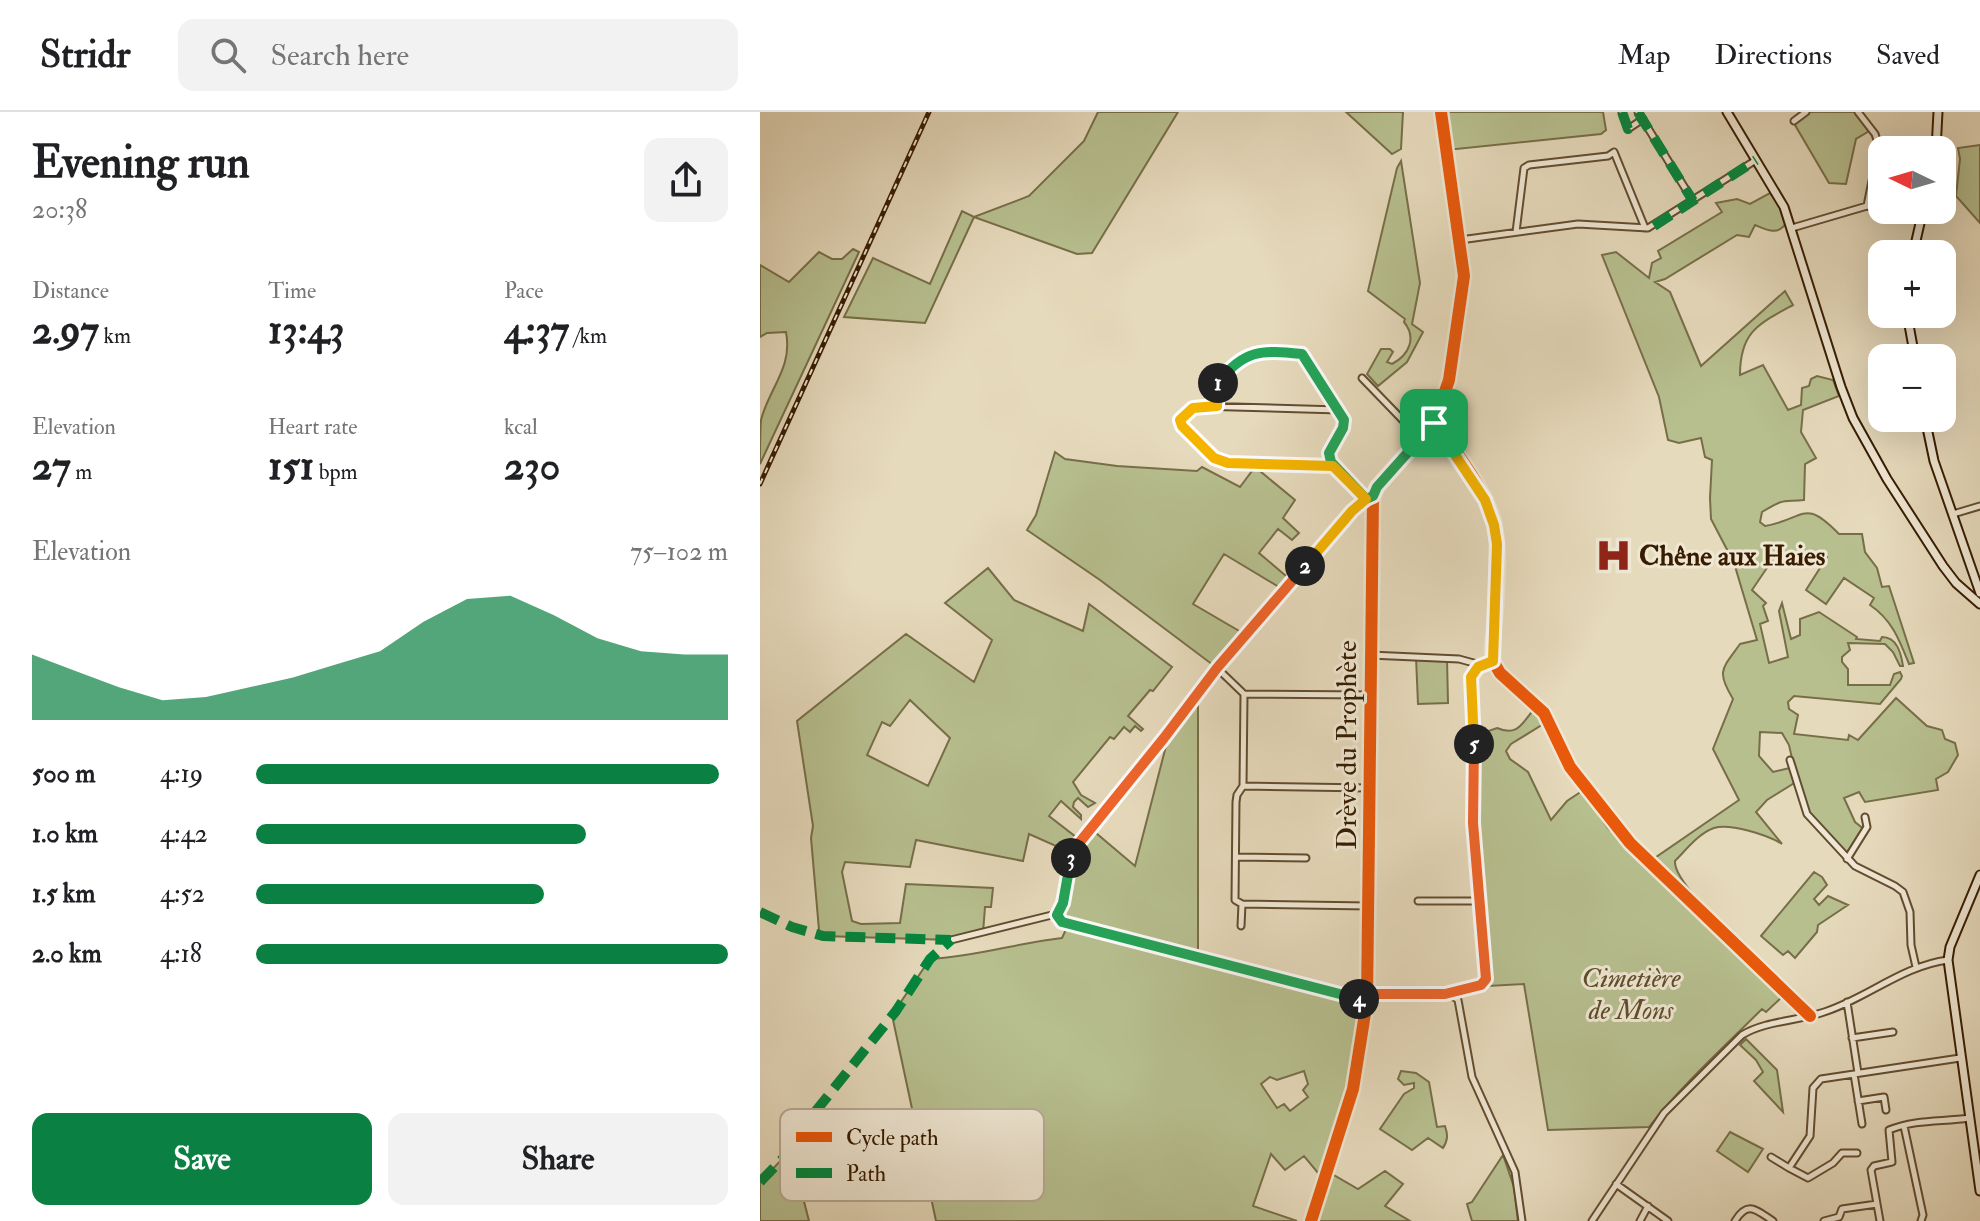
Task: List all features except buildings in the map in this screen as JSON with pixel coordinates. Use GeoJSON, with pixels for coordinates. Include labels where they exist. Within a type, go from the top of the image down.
{"type":"FeatureCollection","features":[{"type":"Feature","properties":{"kind":"main road"},"geometry":{"type":"LineString","coordinates":[[1727,112],[1781,200],[1841,387],[1860,431],[1943,566],[1956,583],[1980,604]]}},
{"type":"Feature","properties":{"kind":"main road"},"geometry":{"type":"LineString","coordinates":[[1937,136],[1938,112]]}},
{"type":"Feature","properties":{"kind":"main road"},"geometry":{"type":"LineString","coordinates":[[1928,432],[1934,461],[1980,593]]}},
{"type":"Feature","properties":{"kind":"main road"},"geometry":{"type":"LineString","coordinates":[[1980,875],[1950,947],[1948,960],[1980,1191]]}},
{"type":"Feature","properties":{"kind":"street"},"geometry":{"type":"LineString","coordinates":[[1057,915],[1063,903],[1075,848],[1217,668],[1352,511],[1369,498],[1434,423],[1449,380],[1464,276],[1441,112]]}},
{"type":"Feature","properties":{"kind":"street"},"geometry":{"type":"LineString","coordinates":[[1622,112],[1628,129],[1643,119]]}},
{"type":"Feature","properties":{"kind":"street"},"geometry":{"type":"LineString","coordinates":[[1638,112],[1693,201]]}},
{"type":"Feature","properties":{"kind":"street"},"geometry":{"type":"LineString","coordinates":[[1794,121],[1806,112]]}},
{"type":"Feature","properties":{"kind":"street"},"geometry":{"type":"LineString","coordinates":[[1792,228],[1867,206],[1879,146],[1875,134],[1858,112]]}},
{"type":"Feature","properties":{"kind":"street"},"geometry":{"type":"LineString","coordinates":[[1516,232],[1524,168],[1608,156],[1614,152],[1645,228]]}},
{"type":"Feature","properties":{"kind":"street"},"geometry":{"type":"LineString","coordinates":[[1460,240],[1590,224],[1654,226],[1756,160]]}},
{"type":"Feature","properties":{"kind":"street"},"geometry":{"type":"LineString","coordinates":[[1217,406],[1218,382],[1244,356],[1253,353],[1294,353],[1304,357],[1344,420],[1343,428],[1329,453],[1333,466],[1369,498]]}},
{"type":"Feature","properties":{"kind":"street"},"geometry":{"type":"LineString","coordinates":[[1362,378],[1420,438]]}},
{"type":"Feature","properties":{"kind":"street"},"geometry":{"type":"LineString","coordinates":[[1333,466],[1220,461],[1187,431],[1180,420],[1193,408],[1217,406],[1339,410]]}},
{"type":"Feature","properties":{"kind":"street"},"geometry":{"type":"LineString","coordinates":[[1434,423],[1485,500],[1494,525],[1497,544],[1493,661],[1500,673],[1544,713],[1570,767],[1630,843],[1810,1016]]}},
{"type":"Feature","properties":{"kind":"street","name":"Drève du Prophète"},"geometry":{"type":"LineString","coordinates":[[1311,1221],[1353,1089],[1367,997],[1369,498]]}},
{"type":"Feature","properties":{"kind":"street"},"geometry":{"type":"LineString","coordinates":[[1953,514],[1980,506]]}},
{"type":"Feature","properties":{"kind":"street"},"geometry":{"type":"LineString","coordinates":[[1352,511],[1371,510]]}},
{"type":"Feature","properties":{"kind":"street"},"geometry":{"type":"LineString","coordinates":[[1370,655],[1459,659],[1481,665]]}},
{"type":"Feature","properties":{"kind":"street"},"geometry":{"type":"LineString","coordinates":[[1057,915],[1068,924],[1367,997],[1455,993],[1481,985],[1486,979],[1473,823],[1474,719],[1471,681],[1475,669],[1493,661]]}},
{"type":"Feature","properties":{"kind":"street"},"geometry":{"type":"LineString","coordinates":[[1217,668],[1244,694],[1370,695]]}},
{"type":"Feature","properties":{"kind":"street"},"geometry":{"type":"LineString","coordinates":[[1244,694],[1243,786],[1237,795],[1235,900],[1242,904],[1368,906]]}},
{"type":"Feature","properties":{"kind":"street"},"geometry":{"type":"LineString","coordinates":[[1790,760],[1807,814],[1860,870],[1903,892],[1910,912],[1911,945],[1916,967]]}},
{"type":"Feature","properties":{"kind":"street"},"geometry":{"type":"LineString","coordinates":[[1243,786],[1369,788]]}},
{"type":"Feature","properties":{"kind":"street"},"geometry":{"type":"LineString","coordinates":[[1847,859],[1867,827],[1865,817]]}},
{"type":"Feature","properties":{"kind":"street"},"geometry":{"type":"LineString","coordinates":[[1236,857],[1306,858]]}},
{"type":"Feature","properties":{"kind":"street"},"geometry":{"type":"LineString","coordinates":[[1418,901],[1480,901]]}},
{"type":"Feature","properties":{"kind":"street"},"geometry":{"type":"LineString","coordinates":[[1241,926],[1242,904]]}},
{"type":"Feature","properties":{"kind":"street"},"geometry":{"type":"LineString","coordinates":[[951,940],[1057,915]]}},
{"type":"Feature","properties":{"kind":"street"},"geometry":{"type":"LineString","coordinates":[[1592,1221],[1664,1113],[1742,1035],[1810,1016],[1847,1002],[1916,967],[1948,960]]}},
{"type":"Feature","properties":{"kind":"street"},"geometry":{"type":"LineString","coordinates":[[1445,994],[1458,1000],[1472,1077],[1515,1172],[1522,1221]]}},
{"type":"Feature","properties":{"kind":"street"},"geometry":{"type":"LineString","coordinates":[[1847,1002],[1862,1124]]}},
{"type":"Feature","properties":{"kind":"street"},"geometry":{"type":"LineString","coordinates":[[1852,1038],[1893,1032]]}},
{"type":"Feature","properties":{"kind":"street"},"geometry":{"type":"LineString","coordinates":[[1789,1168],[1810,1136],[1814,1085],[1821,1079],[1960,1058]]}},
{"type":"Feature","properties":{"kind":"street"},"geometry":{"type":"LineString","coordinates":[[1858,1101],[1884,1097],[1886,1110]]}},
{"type":"Feature","properties":{"kind":"street"},"geometry":{"type":"LineString","coordinates":[[1880,1221],[1871,1170],[1874,1166],[1890,1163],[1893,1158],[1889,1130],[1935,1119],[1969,1118]]}},
{"type":"Feature","properties":{"kind":"street"},"geometry":{"type":"LineString","coordinates":[[1904,1126],[1904,1138],[1923,1215],[1921,1221]]}},
{"type":"Feature","properties":{"kind":"street"},"geometry":{"type":"LineString","coordinates":[[1890,1141],[1904,1138]]}},
{"type":"Feature","properties":{"kind":"street"},"geometry":{"type":"LineString","coordinates":[[1771,1157],[1808,1178],[1833,1163],[1842,1153],[1857,1153]]}},
{"type":"Feature","properties":{"kind":"street"},"geometry":{"type":"LineString","coordinates":[[1616,1184],[1668,1221]]}},
{"type":"Feature","properties":{"kind":"street"},"geometry":{"type":"LineString","coordinates":[[1824,1221],[1839,1217],[1842,1209],[1877,1204]]}},
{"type":"Feature","properties":{"kind":"street"},"geometry":{"type":"LineString","coordinates":[[1640,1221],[1648,1206]]}},
{"type":"Feature","properties":{"kind":"street"},"geometry":{"type":"LineString","coordinates":[[1735,1221],[1741,1211],[1748,1208],[1773,1221]]}},
{"type":"Feature","properties":{"kind":"green space"},"geometry":{"type":"Polygon","coordinates":[[[1098,112],[1178,112],[1092,253],[1077,254],[974,217],[1029,196],[1084,141],[1098,112]]]}},
{"type":"Feature","properties":{"kind":"green space"},"geometry":{"type":"Polygon","coordinates":[[[1346,112],[1403,112],[1401,149],[1392,154],[1346,112]]]}},
{"type":"Feature","properties":{"kind":"green space"},"geometry":{"type":"Polygon","coordinates":[[[1441,112],[1603,112],[1606,130],[1601,134],[1447,150],[1441,112]]]}},
{"type":"Feature","properties":{"kind":"green space"},"geometry":{"type":"Polygon","coordinates":[[[1806,112],[1858,112],[1871,130],[1856,139],[1846,184],[1829,183],[1795,125],[1794,121],[1806,112]]]}},
{"type":"Feature","properties":{"kind":"green space"},"geometry":{"type":"Polygon","coordinates":[[[1980,145],[1980,223],[1956,196],[1960,159],[1958,148],[1980,145]]]}},
{"type":"Feature","properties":{"kind":"green space"},"geometry":{"type":"Polygon","coordinates":[[[1401,161],[1420,283],[1412,324],[1423,332],[1407,362],[1378,386],[1367,374],[1381,349],[1393,352],[1387,362],[1392,364],[1407,351],[1410,340],[1405,319],[1368,291],[1401,161]]]}},
{"type":"Feature","properties":{"kind":"green space"},"geometry":{"type":"Polygon","coordinates":[[[1770,193],[1781,208],[1786,223],[1776,231],[1755,225],[1749,237],[1737,235],[1655,282],[1670,292],[1701,366],[1785,291],[1793,305],[1753,331],[1743,349],[1740,375],[1763,365],[1788,410],[1801,405],[1802,388],[1809,386],[1811,379],[1817,376],[1833,380],[1839,396],[1803,410],[1801,432],[1816,458],[1805,464],[1804,500],[1775,504],[1762,512],[1760,522],[1765,526],[1811,513],[1839,534],[1862,534],[1865,552],[1877,568],[1882,587],[1889,586],[1914,663],[1909,664],[1889,624],[1870,605],[1874,598],[1844,578],[1826,604],[1806,590],[1827,557],[1818,551],[1810,564],[1802,560],[1799,563],[1786,556],[1782,560],[1775,556],[1752,590],[1766,603],[1763,606],[1768,621],[1760,624],[1769,663],[1788,657],[1779,611],[1782,603],[1791,639],[1800,635],[1800,619],[1819,612],[1856,639],[1880,641],[1882,637],[1891,640],[1899,651],[1903,666],[1885,644],[1848,643],[1850,650],[1842,657],[1842,662],[1848,669],[1848,685],[1890,685],[1894,674],[1900,672],[1901,679],[1880,704],[1794,696],[1788,702],[1789,709],[1798,715],[1794,734],[1848,740],[1849,735],[1858,740],[1896,698],[1927,726],[1942,730],[1945,739],[1955,743],[1958,755],[1948,772],[1936,779],[1938,790],[1865,802],[1859,792],[1844,798],[1855,822],[1865,830],[1847,859],[1807,814],[1796,782],[1767,800],[1756,812],[1782,844],[1729,827],[1708,830],[1693,842],[1675,861],[1677,870],[1693,895],[1749,952],[1746,956],[1649,862],[1739,800],[1713,749],[1733,699],[1724,682],[1725,665],[1740,644],[1757,640],[1734,563],[1711,519],[1712,460],[1705,457],[1701,438],[1679,443],[1668,440],[1659,397],[1602,255],[1616,252],[1649,278],[1652,263],[1661,258],[1658,251],[1722,212],[1716,203],[1737,199],[1750,204],[1770,193]],[[1760,732],[1759,756],[1773,772],[1794,767],[1789,745],[1782,733],[1760,732]]]}},
{"type":"Feature","properties":{"kind":"green space"},"geometry":{"type":"Polygon","coordinates":[[[962,211],[974,217],[925,323],[844,317],[873,258],[930,284],[962,211]]]}},
{"type":"Feature","properties":{"kind":"green space"},"geometry":{"type":"Polygon","coordinates":[[[853,249],[859,252],[760,464],[761,420],[783,367],[787,345],[786,332],[767,333],[760,337],[760,265],[789,282],[819,252],[832,259],[842,259],[853,249]]]}},
{"type":"Feature","properties":{"kind":"green space"},"geometry":{"type":"Polygon","coordinates":[[[1055,452],[1065,459],[1117,466],[1197,471],[1202,467],[1240,487],[1255,467],[1295,500],[1283,518],[1299,533],[1292,540],[1278,529],[1259,553],[1292,581],[1284,590],[1224,554],[1193,604],[1246,635],[1217,668],[1100,580],[1027,530],[1036,515],[1055,452]]]}},
{"type":"Feature","properties":{"kind":"green space"},"geometry":{"type":"Polygon","coordinates":[[[988,568],[1014,600],[1083,631],[1089,604],[1172,667],[1128,716],[1143,729],[1141,731],[1135,726],[1130,732],[1124,727],[1114,739],[1110,737],[1073,782],[1081,795],[1095,803],[1088,807],[1078,798],[1074,802],[1073,807],[1081,819],[1061,801],[1049,816],[1080,840],[1090,828],[1135,866],[1166,746],[1164,738],[1198,692],[1198,959],[1367,1001],[1353,1089],[1327,1171],[1358,1189],[1385,1171],[1403,1184],[1385,1206],[1410,1221],[1311,1221],[1324,1180],[1304,1156],[1285,1170],[1271,1154],[1253,1206],[1297,1221],[936,1221],[932,1201],[1044,1201],[1044,1109],[912,1109],[892,1015],[930,959],[1062,938],[1068,925],[1062,922],[1060,912],[1072,853],[1029,834],[1023,861],[916,840],[910,867],[845,862],[842,872],[852,921],[861,924],[900,923],[906,884],[993,888],[991,907],[985,907],[983,933],[951,940],[823,936],[819,930],[811,838],[813,826],[797,721],[906,634],[974,682],[992,640],[945,603],[988,568]],[[910,700],[890,726],[882,722],[867,755],[928,786],[950,738],[910,700]],[[1304,1071],[1277,1080],[1270,1077],[1261,1084],[1277,1108],[1284,1104],[1290,1111],[1308,1097],[1303,1090],[1308,1084],[1304,1071]]]}},
{"type":"Feature","properties":{"kind":"green space"},"geometry":{"type":"Polygon","coordinates":[[[1416,657],[1447,658],[1448,703],[1418,704],[1416,657]]]}},
{"type":"Feature","properties":{"kind":"green space","name":"Cimetière de Mons"},"geometry":{"type":"Polygon","coordinates":[[[1535,708],[1545,723],[1511,744],[1506,751],[1510,759],[1528,772],[1551,820],[1567,801],[1582,791],[1608,828],[1784,995],[1766,1012],[1762,1009],[1689,1081],[1649,1127],[1548,1130],[1524,984],[1488,986],[1481,881],[1473,823],[1474,736],[1497,728],[1515,730],[1535,708]]]}},
{"type":"Feature","properties":{"kind":"green space"},"geometry":{"type":"Polygon","coordinates":[[[1814,872],[1827,885],[1814,899],[1819,905],[1828,896],[1848,905],[1818,925],[1817,932],[1795,958],[1788,951],[1783,955],[1761,936],[1814,872]]]}},
{"type":"Feature","properties":{"kind":"green space"},"geometry":{"type":"Polygon","coordinates":[[[1746,1039],[1777,1070],[1783,1112],[1754,1081],[1763,1072],[1756,1060],[1740,1045],[1746,1039]]]}},
{"type":"Feature","properties":{"kind":"green space"},"geometry":{"type":"Polygon","coordinates":[[[1401,1071],[1416,1073],[1429,1082],[1437,1127],[1445,1126],[1447,1132],[1443,1148],[1428,1138],[1412,1150],[1380,1129],[1404,1094],[1414,1088],[1414,1083],[1404,1085],[1398,1079],[1401,1071]]]}},
{"type":"Feature","properties":{"kind":"green space"},"geometry":{"type":"Polygon","coordinates":[[[1730,1132],[1763,1149],[1748,1172],[1717,1151],[1730,1132]]]}},
{"type":"Feature","properties":{"kind":"green space"},"geometry":{"type":"Polygon","coordinates":[[[1503,1155],[1514,1187],[1518,1221],[1472,1221],[1467,1204],[1472,1202],[1503,1155]]]}},
{"type":"Feature","properties":{"kind":"green space"},"geometry":{"type":"Polygon","coordinates":[[[780,1161],[780,1201],[804,1201],[809,1221],[760,1221],[760,1182],[780,1161]]]}},
{"type":"Feature","properties":{"kind":"railway"},"geometry":{"type":"LineString","coordinates":[[760,484],[929,112]]}},
{"type":"Feature","properties":{"kind":"marked path"},"geometry":{"type":"LineString","coordinates":[[1622,112],[1628,129],[1643,119]]}},
{"type":"Feature","properties":{"kind":"marked path"},"geometry":{"type":"LineString","coordinates":[[1638,112],[1693,201]]}},
{"type":"Feature","properties":{"kind":"marked path"},"geometry":{"type":"LineString","coordinates":[[1654,226],[1756,160]]}},
{"type":"Feature","properties":{"kind":"marked path"},"geometry":{"type":"LineString","coordinates":[[760,912],[792,927],[823,936],[951,940]]}},
{"type":"Feature","properties":{"kind":"marked path"},"geometry":{"type":"LineString","coordinates":[[817,1109],[896,1011],[930,959],[951,940]]}},
{"type":"Feature","properties":{"kind":"marked path"},"geometry":{"type":"LineString","coordinates":[[760,1182],[780,1161]]}},
{"type":"Feature","properties":{"kind":"cycle path"},"geometry":{"type":"LineString","coordinates":[[1311,1221],[1353,1089],[1367,1001],[1373,496],[1377,487],[1434,423],[1449,380],[1464,276],[1441,112]]}},
{"type":"Feature","properties":{"kind":"cycle path"},"geometry":{"type":"LineString","coordinates":[[1434,423],[1477,484],[1494,522],[1498,568],[1492,651],[1493,661],[1500,673],[1544,713],[1570,767],[1630,843],[1810,1016]]}},
{"type":"Feature","properties":{"kind":"place","name":"Chêne aux Haies"},"geometry":{"type":"Point","coordinates":[1613,555]}},
{"type":"Feature","properties":{"kind":"route"},"geometry":{"type":"LineString","coordinates":[[1434,423],[1377,487],[1373,496],[1366,499],[1329,458],[1344,420],[1302,354],[1253,353],[1244,356],[1218,382],[1217,406],[1197,406],[1180,420],[1208,453],[1220,461],[1333,466],[1366,499],[1352,511],[1217,668],[1075,848],[1063,903],[1057,915],[1062,922],[1367,1001],[1367,994],[1445,994],[1484,983],[1486,976],[1473,823],[1474,719],[1471,677],[1475,669],[1493,661],[1497,544],[1485,500],[1434,423]]}}]}
